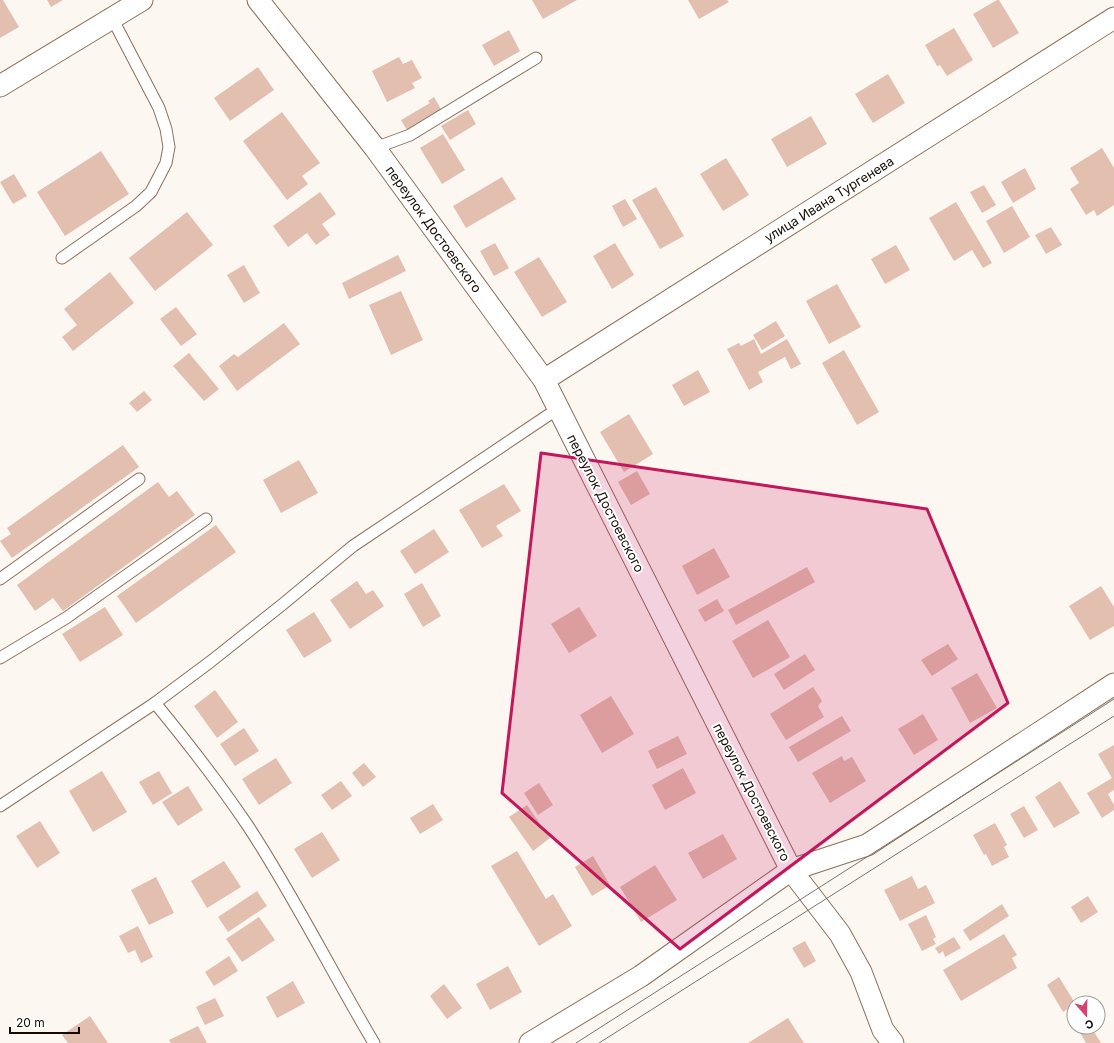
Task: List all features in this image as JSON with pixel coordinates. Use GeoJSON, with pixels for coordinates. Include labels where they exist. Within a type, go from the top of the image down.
{"type":"FeatureCollection","features":[{"type":"Feature","properties":{"kind":"street"},"geometry":{"type":"LineString","coordinates":[[0,86],[142,0]]}},
{"type":"Feature","properties":{"kind":"street","name":"переулок Достоевского"},"geometry":{"type":"LineString","coordinates":[[258,0],[375,148],[544,380],[791,870],[840,934],[861,972],[883,1030],[893,1043]]}},
{"type":"Feature","properties":{"kind":"street","name":"улица Ивана Тургенева"},"geometry":{"type":"LineString","coordinates":[[544,380],[1114,18]]}},
{"type":"Feature","properties":{"kind":"street"},"geometry":{"type":"LineString","coordinates":[[530,1043],[641,976],[791,870],[867,845],[1114,684]]}},
{"type":"Feature","properties":{"kind":"lane"},"geometry":{"type":"LineString","coordinates":[[62,258],[136,206],[150,192],[166,163],[168,148],[166,129],[158,108],[112,18]]}},
{"type":"Feature","properties":{"kind":"lane"},"geometry":{"type":"LineString","coordinates":[[375,148],[410,135],[536,58]]}},
{"type":"Feature","properties":{"kind":"lane"},"geometry":{"type":"LineString","coordinates":[[0,806],[155,703],[277,609],[353,546],[559,408]]}},
{"type":"Feature","properties":{"kind":"lane"},"geometry":{"type":"LineString","coordinates":[[0,579],[138,479]]}},
{"type":"Feature","properties":{"kind":"lane"},"geometry":{"type":"LineString","coordinates":[[0,658],[66,618],[206,518]]}},
{"type":"Feature","properties":{"kind":"lane"},"geometry":{"type":"LineString","coordinates":[[155,703],[199,756],[248,826],[293,900],[374,1043]]}},
{"type":"Feature","properties":{"kind":"highlighted area"},"geometry":{"type":"Polygon","coordinates":[[[541,453],[927,509],[1008,703],[680,949],[502,793],[541,453]]]}},
{"type":"Feature","properties":{"kind":"building"},"geometry":{"type":"Polygon","coordinates":[[[0,0],[3,0],[19,27],[0,38],[0,0]]]}},
{"type":"Feature","properties":{"kind":"building"},"geometry":{"type":"Polygon","coordinates":[[[47,0],[63,0],[51,7],[47,0]]]}},
{"type":"Feature","properties":{"kind":"building"},"geometry":{"type":"Polygon","coordinates":[[[532,0],[577,0],[543,19],[532,0]]]}},
{"type":"Feature","properties":{"kind":"building"},"geometry":{"type":"Polygon","coordinates":[[[688,0],[727,0],[729,2],[699,19],[688,0]]]}},
{"type":"Feature","properties":{"kind":"building"},"geometry":{"type":"Polygon","coordinates":[[[999,0],[1019,33],[993,48],[973,14],[999,0]]]}},
{"type":"Feature","properties":{"kind":"building"},"geometry":{"type":"Polygon","coordinates":[[[954,28],[973,60],[947,76],[940,65],[937,66],[925,45],[954,28]]]}},
{"type":"Feature","properties":{"kind":"building"},"geometry":{"type":"Polygon","coordinates":[[[509,30],[520,51],[494,66],[482,45],[509,30]]]}},
{"type":"Feature","properties":{"kind":"building"},"geometry":{"type":"Polygon","coordinates":[[[399,57],[403,64],[412,60],[422,78],[412,83],[415,88],[387,102],[372,71],[399,57]]]}},
{"type":"Feature","properties":{"kind":"building"},"geometry":{"type":"Polygon","coordinates":[[[258,67],[274,90],[230,121],[214,98],[258,67]]]}},
{"type":"Feature","properties":{"kind":"building"},"geometry":{"type":"Polygon","coordinates":[[[888,74],[905,103],[873,123],[855,94],[888,74]]]}},
{"type":"Feature","properties":{"kind":"building"},"geometry":{"type":"Polygon","coordinates":[[[434,97],[442,111],[408,132],[401,120],[430,103],[428,101],[434,97]]]}},
{"type":"Feature","properties":{"kind":"building"},"geometry":{"type":"Polygon","coordinates":[[[468,110],[476,124],[450,140],[441,126],[468,110]]]}},
{"type":"Feature","properties":{"kind":"building"},"geometry":{"type":"Polygon","coordinates":[[[282,112],[320,163],[302,176],[308,184],[287,200],[243,141],[282,112]]]}},
{"type":"Feature","properties":{"kind":"building"},"geometry":{"type":"Polygon","coordinates":[[[811,116],[827,144],[787,167],[771,139],[811,116]]]}},
{"type":"Feature","properties":{"kind":"building"},"geometry":{"type":"Polygon","coordinates":[[[443,134],[465,170],[442,184],[420,148],[443,134]]]}},
{"type":"Feature","properties":{"kind":"building"},"geometry":{"type":"Polygon","coordinates":[[[1102,148],[1114,168],[1114,205],[1097,216],[1094,210],[1086,215],[1070,189],[1079,183],[1070,168],[1102,148]]]}},
{"type":"Feature","properties":{"kind":"building"},"geometry":{"type":"Polygon","coordinates":[[[101,151],[129,194],[65,236],[37,192],[101,151]]]}},
{"type":"Feature","properties":{"kind":"building"},"geometry":{"type":"Polygon","coordinates":[[[726,158],[749,195],[723,211],[700,174],[726,158]]]}},
{"type":"Feature","properties":{"kind":"building"},"geometry":{"type":"Polygon","coordinates":[[[1025,168],[1036,189],[1013,203],[1001,182],[1025,168]]]}},
{"type":"Feature","properties":{"kind":"building"},"geometry":{"type":"Polygon","coordinates":[[[14,174],[27,196],[13,204],[0,182],[14,174]]]}},
{"type":"Feature","properties":{"kind":"building"},"geometry":{"type":"Polygon","coordinates":[[[502,177],[516,199],[466,228],[453,206],[502,177]]]}},
{"type":"Feature","properties":{"kind":"building"},"geometry":{"type":"Polygon","coordinates":[[[984,185],[996,205],[982,213],[970,192],[984,185]]]}},
{"type":"Feature","properties":{"kind":"building"},"geometry":{"type":"Polygon","coordinates":[[[656,187],[684,236],[660,249],[632,200],[656,187]]]}},
{"type":"Feature","properties":{"kind":"building"},"geometry":{"type":"Polygon","coordinates":[[[320,192],[336,214],[322,224],[330,235],[316,245],[307,233],[288,247],[273,226],[320,192]]]}},
{"type":"Feature","properties":{"kind":"building"},"geometry":{"type":"Polygon","coordinates":[[[625,199],[637,219],[623,227],[612,206],[625,199]]]}},
{"type":"Feature","properties":{"kind":"building"},"geometry":{"type":"Polygon","coordinates":[[[956,202],[992,263],[983,268],[972,250],[954,261],[929,218],[956,202]]]}},
{"type":"Feature","properties":{"kind":"building"},"geometry":{"type":"Polygon","coordinates":[[[1012,206],[1030,237],[1004,253],[986,221],[1012,206]]]}},
{"type":"Feature","properties":{"kind":"building"},"geometry":{"type":"Polygon","coordinates":[[[187,212],[213,245],[155,291],[129,258],[187,212]]]}},
{"type":"Feature","properties":{"kind":"building"},"geometry":{"type":"Polygon","coordinates":[[[1051,227],[1062,245],[1046,254],[1035,235],[1051,227]]]}},
{"type":"Feature","properties":{"kind":"building"},"geometry":{"type":"Polygon","coordinates":[[[495,243],[509,268],[494,276],[480,251],[495,243]]]}},
{"type":"Feature","properties":{"kind":"building"},"geometry":{"type":"Polygon","coordinates":[[[615,243],[634,275],[612,289],[593,256],[615,243]]]}},
{"type":"Feature","properties":{"kind":"building"},"geometry":{"type":"Polygon","coordinates":[[[896,245],[910,270],[885,284],[871,259],[896,245]]]}},
{"type":"Feature","properties":{"kind":"building"},"geometry":{"type":"Polygon","coordinates":[[[398,255],[406,271],[349,299],[342,283],[398,255]]]}},
{"type":"Feature","properties":{"kind":"building"},"geometry":{"type":"Polygon","coordinates":[[[539,257],[567,302],[542,317],[514,272],[539,257]]]}},
{"type":"Feature","properties":{"kind":"building"},"geometry":{"type":"Polygon","coordinates":[[[244,265],[260,293],[244,303],[227,275],[244,265]]]}},
{"type":"Feature","properties":{"kind":"building"},"geometry":{"type":"Polygon","coordinates":[[[110,272],[134,303],[73,351],[62,337],[77,325],[64,309],[110,272]]]}},
{"type":"Feature","properties":{"kind":"building"},"geometry":{"type":"Polygon","coordinates":[[[837,284],[861,327],[829,344],[806,301],[837,284]]]}},
{"type":"Feature","properties":{"kind":"building"},"geometry":{"type":"Polygon","coordinates":[[[401,291],[423,340],[391,355],[369,305],[401,291]]]}},
{"type":"Feature","properties":{"kind":"building"},"geometry":{"type":"Polygon","coordinates":[[[176,307],[197,334],[181,346],[160,319],[176,307]]]}},
{"type":"Feature","properties":{"kind":"building"},"geometry":{"type":"Polygon","coordinates":[[[776,321],[785,336],[762,350],[753,335],[776,321]]]}},
{"type":"Feature","properties":{"kind":"building"},"geometry":{"type":"Polygon","coordinates":[[[284,323],[300,344],[237,391],[219,366],[234,354],[238,357],[284,323]]]}},
{"type":"Feature","properties":{"kind":"building"},"geometry":{"type":"Polygon","coordinates":[[[754,339],[761,354],[787,339],[801,364],[791,369],[785,357],[758,372],[763,382],[749,390],[727,349],[739,343],[741,346],[754,339]]]}},
{"type":"Feature","properties":{"kind":"building"},"geometry":{"type":"Polygon","coordinates":[[[844,350],[879,412],[857,425],[822,363],[844,350]]]}},
{"type":"Feature","properties":{"kind":"building"},"geometry":{"type":"Polygon","coordinates":[[[189,353],[219,389],[204,401],[173,366],[189,353]]]}},
{"type":"Feature","properties":{"kind":"building"},"geometry":{"type":"Polygon","coordinates":[[[698,370],[710,392],[684,406],[672,385],[698,370]]]}},
{"type":"Feature","properties":{"kind":"building"},"geometry":{"type":"Polygon","coordinates":[[[144,391],[152,400],[137,412],[129,403],[144,391]]]}},
{"type":"Feature","properties":{"kind":"building"},"geometry":{"type":"Polygon","coordinates":[[[629,414],[653,454],[624,472],[600,432],[629,414]]]}},
{"type":"Feature","properties":{"kind":"building"},"geometry":{"type":"Polygon","coordinates":[[[123,445],[139,467],[12,558],[0,541],[11,534],[7,528],[123,445]]]}},
{"type":"Feature","properties":{"kind":"building"},"geometry":{"type":"Polygon","coordinates":[[[299,460],[318,493],[281,513],[263,480],[299,460]]]}},
{"type":"Feature","properties":{"kind":"building"},"geometry":{"type":"Polygon","coordinates":[[[637,471],[650,494],[631,505],[618,482],[637,471]]]}},
{"type":"Feature","properties":{"kind":"building"},"geometry":{"type":"Polygon","coordinates":[[[158,482],[169,497],[177,491],[195,515],[63,611],[53,598],[35,611],[17,585],[158,482]]]}},
{"type":"Feature","properties":{"kind":"building"},"geometry":{"type":"Polygon","coordinates":[[[504,484],[521,511],[496,526],[503,536],[482,548],[459,510],[504,484]]]}},
{"type":"Feature","properties":{"kind":"building"},"geometry":{"type":"Polygon","coordinates":[[[216,525],[236,552],[136,623],[117,596],[216,525]]]}},
{"type":"Feature","properties":{"kind":"building"},"geometry":{"type":"Polygon","coordinates":[[[434,529],[449,552],[415,574],[400,551],[434,529]]]}},
{"type":"Feature","properties":{"kind":"building"},"geometry":{"type":"Polygon","coordinates":[[[714,548],[730,577],[697,595],[682,566],[714,548]]]}},
{"type":"Feature","properties":{"kind":"building"},"geometry":{"type":"Polygon","coordinates":[[[807,567],[815,582],[736,625],[728,610],[807,567]]]}},
{"type":"Feature","properties":{"kind":"building"},"geometry":{"type":"Polygon","coordinates":[[[357,581],[366,594],[373,590],[384,606],[350,629],[330,600],[357,581]]]}},
{"type":"Feature","properties":{"kind":"building"},"geometry":{"type":"Polygon","coordinates":[[[422,583],[441,616],[423,627],[404,594],[422,583]]]}},
{"type":"Feature","properties":{"kind":"building"},"geometry":{"type":"Polygon","coordinates":[[[1101,586],[1114,607],[1114,626],[1090,640],[1069,606],[1101,586]]]}},
{"type":"Feature","properties":{"kind":"building"},"geometry":{"type":"Polygon","coordinates":[[[717,599],[724,611],[705,622],[698,610],[717,599]]]}},
{"type":"Feature","properties":{"kind":"building"},"geometry":{"type":"Polygon","coordinates":[[[105,607],[123,635],[80,662],[62,634],[105,607]]]}},
{"type":"Feature","properties":{"kind":"building"},"geometry":{"type":"Polygon","coordinates":[[[579,607],[597,636],[569,653],[551,624],[579,607]]]}},
{"type":"Feature","properties":{"kind":"building"},"geometry":{"type":"Polygon","coordinates":[[[314,612],[332,641],[304,658],[286,630],[314,612]]]}},
{"type":"Feature","properties":{"kind":"building"},"geometry":{"type":"Polygon","coordinates":[[[768,620],[790,657],[753,678],[732,641],[768,620]]]}},
{"type":"Feature","properties":{"kind":"building"},"geometry":{"type":"Polygon","coordinates":[[[948,644],[958,659],[932,676],[921,660],[948,644]]]}},
{"type":"Feature","properties":{"kind":"building"},"geometry":{"type":"Polygon","coordinates":[[[805,654],[815,670],[784,690],[774,674],[805,654]]]}},
{"type":"Feature","properties":{"kind":"building"},"geometry":{"type":"Polygon","coordinates":[[[977,673],[997,708],[970,723],[951,688],[977,673]]]}},
{"type":"Feature","properties":{"kind":"building"},"geometry":{"type":"Polygon","coordinates":[[[813,687],[822,701],[818,706],[824,717],[786,740],[770,714],[813,687]]]}},
{"type":"Feature","properties":{"kind":"building"},"geometry":{"type":"Polygon","coordinates":[[[215,690],[238,722],[217,738],[194,706],[215,690]]]}},
{"type":"Feature","properties":{"kind":"building"},"geometry":{"type":"Polygon","coordinates":[[[611,696],[634,734],[602,753],[580,715],[611,696]]]}},
{"type":"Feature","properties":{"kind":"building"},"geometry":{"type":"Polygon","coordinates":[[[923,714],[938,740],[914,755],[898,729],[923,714]]]}},
{"type":"Feature","properties":{"kind":"building"},"geometry":{"type":"Polygon","coordinates":[[[842,716],[851,731],[798,762],[789,747],[842,716]]]}},
{"type":"Feature","properties":{"kind":"building"},"geometry":{"type":"Polygon","coordinates":[[[244,728],[259,751],[235,766],[220,744],[244,728]]]}},
{"type":"Feature","properties":{"kind":"building"},"geometry":{"type":"Polygon","coordinates":[[[678,736],[687,754],[657,769],[648,751],[678,736]]]}},
{"type":"Feature","properties":{"kind":"building"},"geometry":{"type":"Polygon","coordinates":[[[1114,745],[1114,790],[1108,794],[1114,805],[1114,810],[1102,818],[1087,793],[1112,778],[1098,754],[1114,745]]]}},
{"type":"Feature","properties":{"kind":"building"},"geometry":{"type":"Polygon","coordinates":[[[842,756],[844,761],[852,757],[866,781],[830,803],[812,773],[842,756]]]}},
{"type":"Feature","properties":{"kind":"building"},"geometry":{"type":"Polygon","coordinates":[[[276,758],[292,783],[259,805],[242,779],[276,758]]]}},
{"type":"Feature","properties":{"kind":"building"},"geometry":{"type":"Polygon","coordinates":[[[364,763],[376,777],[363,787],[352,773],[364,763]]]}},
{"type":"Feature","properties":{"kind":"building"},"geometry":{"type":"Polygon","coordinates":[[[683,768],[696,793],[665,810],[652,785],[683,768]]]}},
{"type":"Feature","properties":{"kind":"building"},"geometry":{"type":"Polygon","coordinates":[[[102,771],[127,812],[93,832],[69,791],[102,771]]]}},
{"type":"Feature","properties":{"kind":"building"},"geometry":{"type":"Polygon","coordinates":[[[159,771],[172,793],[153,805],[139,782],[159,771]]]}},
{"type":"Feature","properties":{"kind":"building"},"geometry":{"type":"Polygon","coordinates":[[[341,781],[352,796],[332,810],[321,795],[341,781]]]}},
{"type":"Feature","properties":{"kind":"building"},"geometry":{"type":"Polygon","coordinates":[[[1060,781],[1080,813],[1054,828],[1035,797],[1060,781]]]}},
{"type":"Feature","properties":{"kind":"building"},"geometry":{"type":"Polygon","coordinates":[[[539,783],[553,805],[538,815],[524,793],[539,783]]]}},
{"type":"Feature","properties":{"kind":"building"},"geometry":{"type":"Polygon","coordinates":[[[188,786],[203,810],[178,826],[162,802],[188,786]]]}},
{"type":"Feature","properties":{"kind":"building"},"geometry":{"type":"Polygon","coordinates":[[[433,804],[443,820],[420,834],[410,818],[433,804]]]}},
{"type":"Feature","properties":{"kind":"building"},"geometry":{"type":"Polygon","coordinates":[[[527,805],[550,838],[533,851],[509,817],[527,805]]]}},
{"type":"Feature","properties":{"kind":"building"},"geometry":{"type":"Polygon","coordinates":[[[1024,806],[1038,830],[1024,838],[1010,814],[1024,806]]]}},
{"type":"Feature","properties":{"kind":"building"},"geometry":{"type":"Polygon","coordinates":[[[40,821],[60,853],[37,868],[16,836],[40,821]]]}},
{"type":"Feature","properties":{"kind":"building"},"geometry":{"type":"Polygon","coordinates":[[[995,823],[1007,845],[1004,847],[1009,857],[992,866],[973,835],[995,823]]]}},
{"type":"Feature","properties":{"kind":"building"},"geometry":{"type":"Polygon","coordinates":[[[322,832],[340,860],[312,878],[294,849],[322,832]]]}},
{"type":"Feature","properties":{"kind":"building"},"geometry":{"type":"Polygon","coordinates":[[[723,834],[737,859],[703,879],[688,853],[723,834]]]}},
{"type":"Feature","properties":{"kind":"building"},"geometry":{"type":"Polygon","coordinates":[[[517,851],[546,899],[553,894],[572,926],[539,946],[491,866],[517,851]]]}},
{"type":"Feature","properties":{"kind":"building"},"geometry":{"type":"Polygon","coordinates":[[[593,856],[610,885],[592,896],[575,867],[593,856]]]}},
{"type":"Feature","properties":{"kind":"building"},"geometry":{"type":"Polygon","coordinates":[[[224,861],[241,887],[207,908],[191,881],[224,861]]]}},
{"type":"Feature","properties":{"kind":"building"},"geometry":{"type":"Polygon","coordinates":[[[655,865],[677,900],[641,922],[620,887],[655,865]]]}},
{"type":"Feature","properties":{"kind":"building"},"geometry":{"type":"Polygon","coordinates":[[[912,876],[918,889],[926,885],[935,903],[900,921],[884,890],[912,876]]]}},
{"type":"Feature","properties":{"kind":"building"},"geometry":{"type":"Polygon","coordinates":[[[156,877],[174,913],[149,925],[131,890],[156,877]]]}},
{"type":"Feature","properties":{"kind":"building"},"geometry":{"type":"Polygon","coordinates":[[[257,891],[267,906],[228,932],[218,917],[257,891]]]}},
{"type":"Feature","properties":{"kind":"building"},"geometry":{"type":"Polygon","coordinates":[[[1088,896],[1098,912],[1081,923],[1071,907],[1088,896]]]}},
{"type":"Feature","properties":{"kind":"building"},"geometry":{"type":"Polygon","coordinates":[[[1002,904],[1009,916],[970,941],[963,930],[1002,904]]]}},
{"type":"Feature","properties":{"kind":"building"},"geometry":{"type":"Polygon","coordinates":[[[926,915],[936,937],[933,939],[936,944],[922,951],[908,924],[926,915]]]}},
{"type":"Feature","properties":{"kind":"building"},"geometry":{"type":"Polygon","coordinates":[[[259,917],[275,940],[242,962],[226,939],[259,917]]]}},
{"type":"Feature","properties":{"kind":"building"},"geometry":{"type":"Polygon","coordinates":[[[138,926],[153,957],[141,963],[135,950],[128,953],[119,936],[138,926]]]}},
{"type":"Feature","properties":{"kind":"building"},"geometry":{"type":"Polygon","coordinates":[[[1004,934],[1017,955],[1012,958],[1017,968],[961,1001],[943,970],[1004,934]]]}},
{"type":"Feature","properties":{"kind":"building"},"geometry":{"type":"Polygon","coordinates":[[[954,937],[961,948],[945,957],[943,951],[939,954],[935,948],[954,937]]]}},
{"type":"Feature","properties":{"kind":"building"},"geometry":{"type":"Polygon","coordinates":[[[805,941],[816,961],[804,968],[792,948],[805,941]]]}},
{"type":"Feature","properties":{"kind":"building"},"geometry":{"type":"Polygon","coordinates":[[[229,956],[238,971],[214,986],[205,972],[229,956]]]}},
{"type":"Feature","properties":{"kind":"building"},"geometry":{"type":"Polygon","coordinates":[[[508,966],[522,992],[490,1010],[476,984],[508,966]]]}},
{"type":"Feature","properties":{"kind":"building"},"geometry":{"type":"Polygon","coordinates":[[[1059,977],[1070,995],[1066,995],[1066,1010],[1063,1012],[1047,985],[1059,977]]]}},
{"type":"Feature","properties":{"kind":"building"},"geometry":{"type":"Polygon","coordinates":[[[293,981],[305,1003],[277,1018],[266,997],[293,981]]]}},
{"type":"Feature","properties":{"kind":"building"},"geometry":{"type":"Polygon","coordinates":[[[444,984],[462,1008],[447,1019],[430,996],[444,984]]]}},
{"type":"Feature","properties":{"kind":"building"},"geometry":{"type":"Polygon","coordinates":[[[215,998],[224,1016],[205,1025],[196,1007],[215,998]]]}},
{"type":"Feature","properties":{"kind":"building"},"geometry":{"type":"Polygon","coordinates":[[[90,1016],[108,1043],[68,1043],[62,1035],[90,1016]]]}},
{"type":"Feature","properties":{"kind":"building"},"geometry":{"type":"Polygon","coordinates":[[[788,1018],[804,1043],[748,1043],[788,1018]]]}},
{"type":"Feature","properties":{"kind":"building"},"geometry":{"type":"Polygon","coordinates":[[[198,1026],[207,1043],[171,1043],[169,1040],[198,1026]]]}},
{"type":"Feature","properties":{"kind":"building"},"geometry":{"type":"Polygon","coordinates":[[[1082,1035],[1096,1035],[1101,1043],[1086,1043],[1082,1035]]]}},
{"type":"Feature","properties":{"kind":"tram line"},"geometry":{"type":"LineString","coordinates":[[576,1043],[1114,699]]}},
{"type":"Feature","properties":{"kind":"tram line"},"geometry":{"type":"LineString","coordinates":[[599,1043],[1114,716]]}}]}
